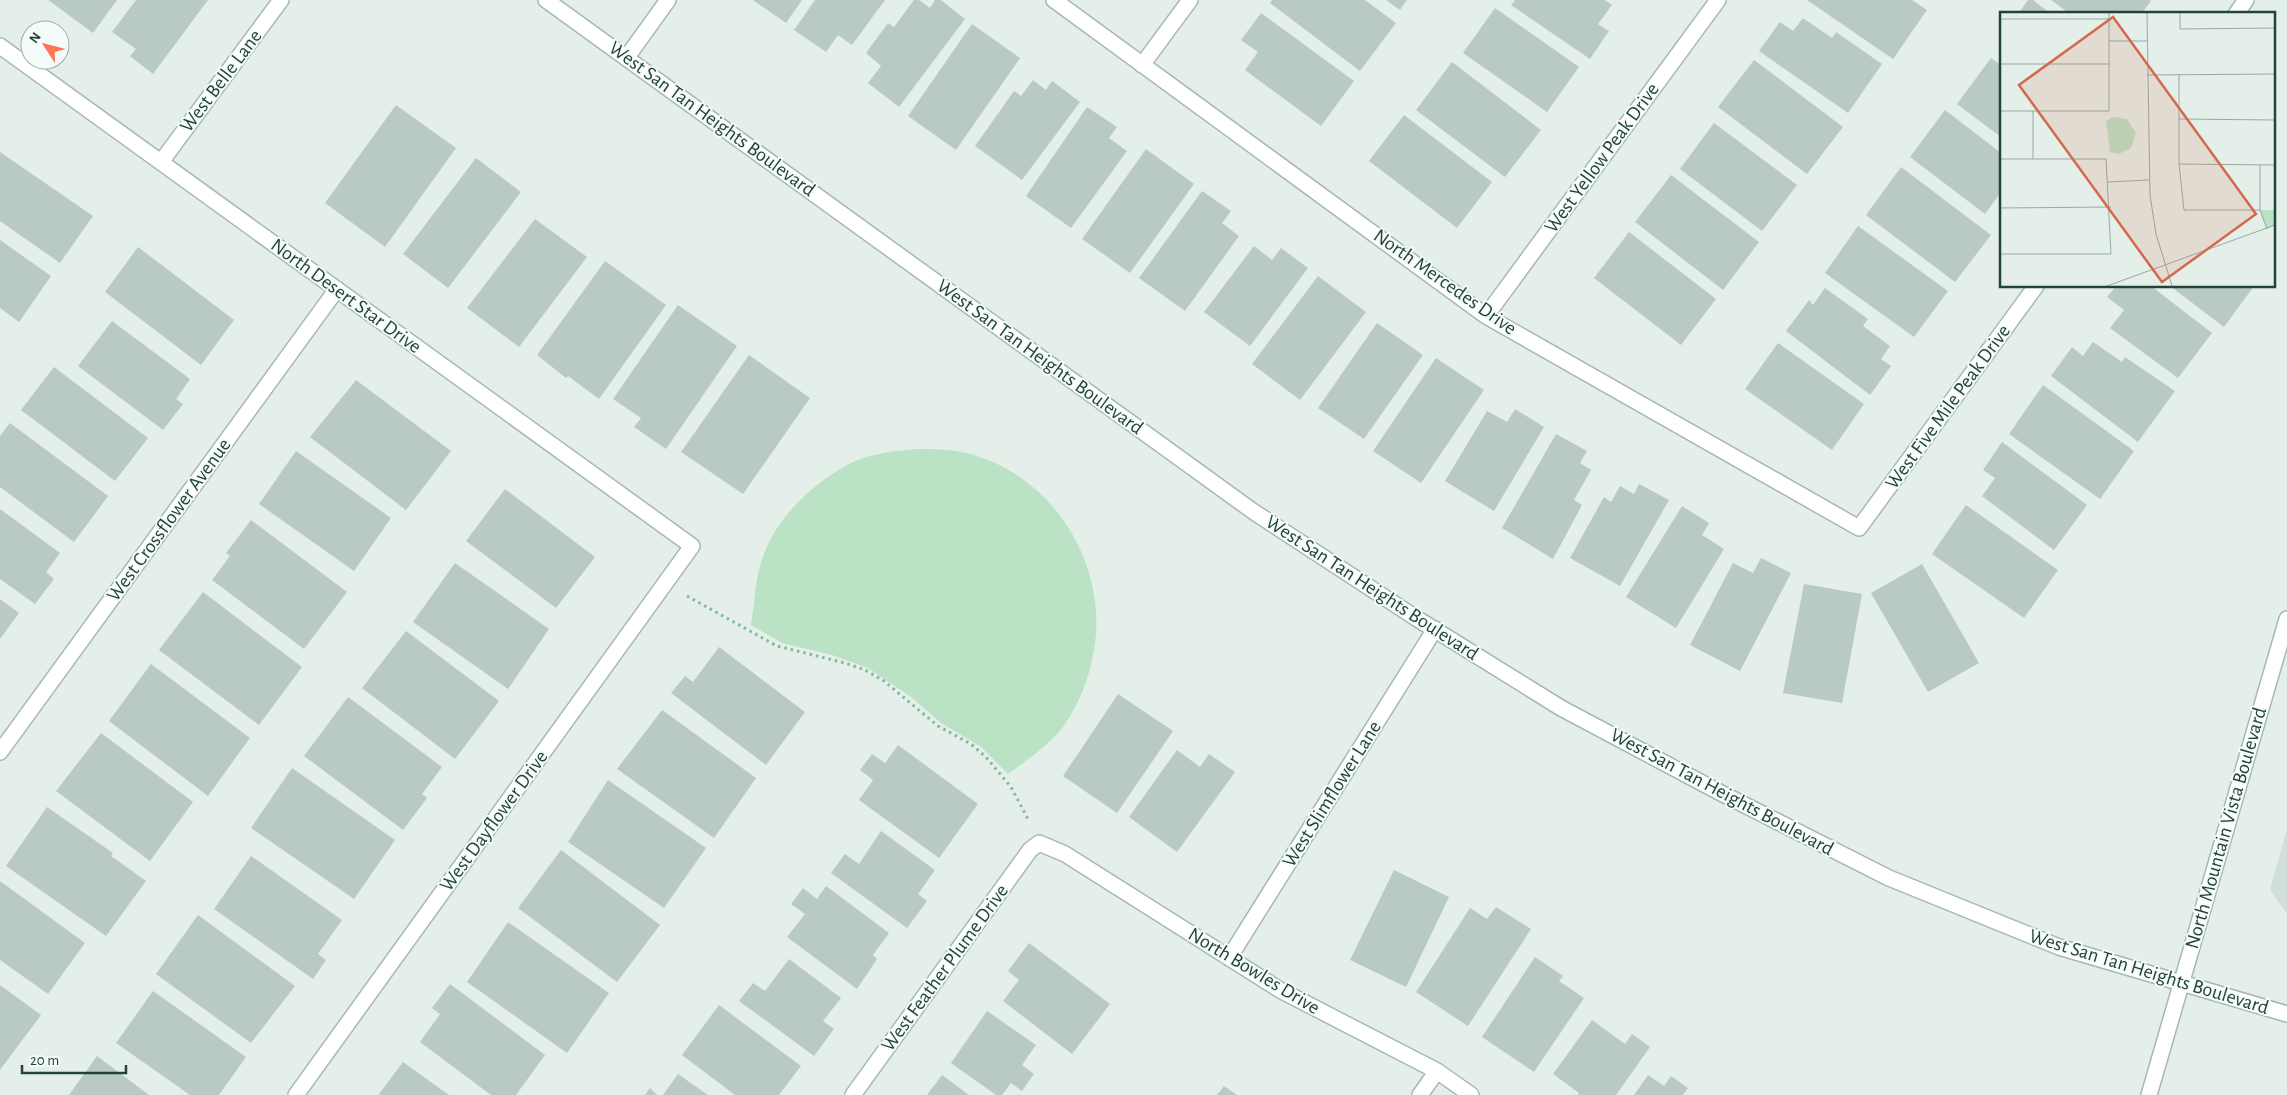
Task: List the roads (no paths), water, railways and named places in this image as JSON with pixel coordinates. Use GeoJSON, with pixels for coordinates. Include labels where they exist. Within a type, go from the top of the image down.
{"type":"FeatureCollection","features":[{"type":"Feature","properties":{"kind":"street","name":"West Belle Lane"},"geometry":{"type":"LineString","coordinates":[[161,162],[281,0]]}},
{"type":"Feature","properties":{"kind":"street","name":"West San Tan Heights Boulevard"},"geometry":{"type":"LineString","coordinates":[[546,0],[628,57],[1254,512],[1561,708],[1719,792],[1889,878],[2059,947],[2287,1014]]}},
{"type":"Feature","properties":{"kind":"street"},"geometry":{"type":"LineString","coordinates":[[628,57],[668,0]]}},
{"type":"Feature","properties":{"kind":"street","name":"North Mercedes Drive"},"geometry":{"type":"LineString","coordinates":[[1054,0],[1486,316],[1859,528]]}},
{"type":"Feature","properties":{"kind":"street"},"geometry":{"type":"LineString","coordinates":[[1142,65],[1190,0]]}},
{"type":"Feature","properties":{"kind":"street","name":"West Yellow Peak Drive"},"geometry":{"type":"LineString","coordinates":[[1486,316],[1718,0]]}},
{"type":"Feature","properties":{"kind":"street"},"geometry":{"type":"LineString","coordinates":[[2237,12],[2246,0]]}},
{"type":"Feature","properties":{"kind":"street","name":"North Desert Star Drive"},"geometry":{"type":"LineString","coordinates":[[0,46],[692,546]]}},
{"type":"Feature","properties":{"kind":"street","name":"West Five Mile Peak Drive"},"geometry":{"type":"LineString","coordinates":[[1859,528],[2035,288]]}},
{"type":"Feature","properties":{"kind":"street","name":"West Crossflower Avenue"},"geometry":{"type":"LineString","coordinates":[[0,752],[337,289]]}},
{"type":"Feature","properties":{"kind":"street","name":"West Dayflower Drive"},"geometry":{"type":"LineString","coordinates":[[296,1095],[692,546]]}},
{"type":"Feature","properties":{"kind":"street","name":"North Mountain Vista Boulevard"},"geometry":{"type":"LineString","coordinates":[[2148,1095],[2287,618]]}},
{"type":"Feature","properties":{"kind":"street","name":"West Slimflower Lane"},"geometry":{"type":"LineString","coordinates":[[1229,958],[1435,629]]}},
{"type":"Feature","properties":{"kind":"street","name":"North Bowles Drive"},"geometry":{"type":"LineString","coordinates":[[1039,843],[1065,854],[1280,990],[1437,1071],[1471,1095]]}},
{"type":"Feature","properties":{"kind":"street","name":"West Feather Plume Drive"},"geometry":{"type":"LineString","coordinates":[[853,1095],[1030,850],[1039,843]]}},
{"type":"Feature","properties":{"kind":"street"},"geometry":{"type":"LineString","coordinates":[[1420,1095],[1437,1071]]}}]}
